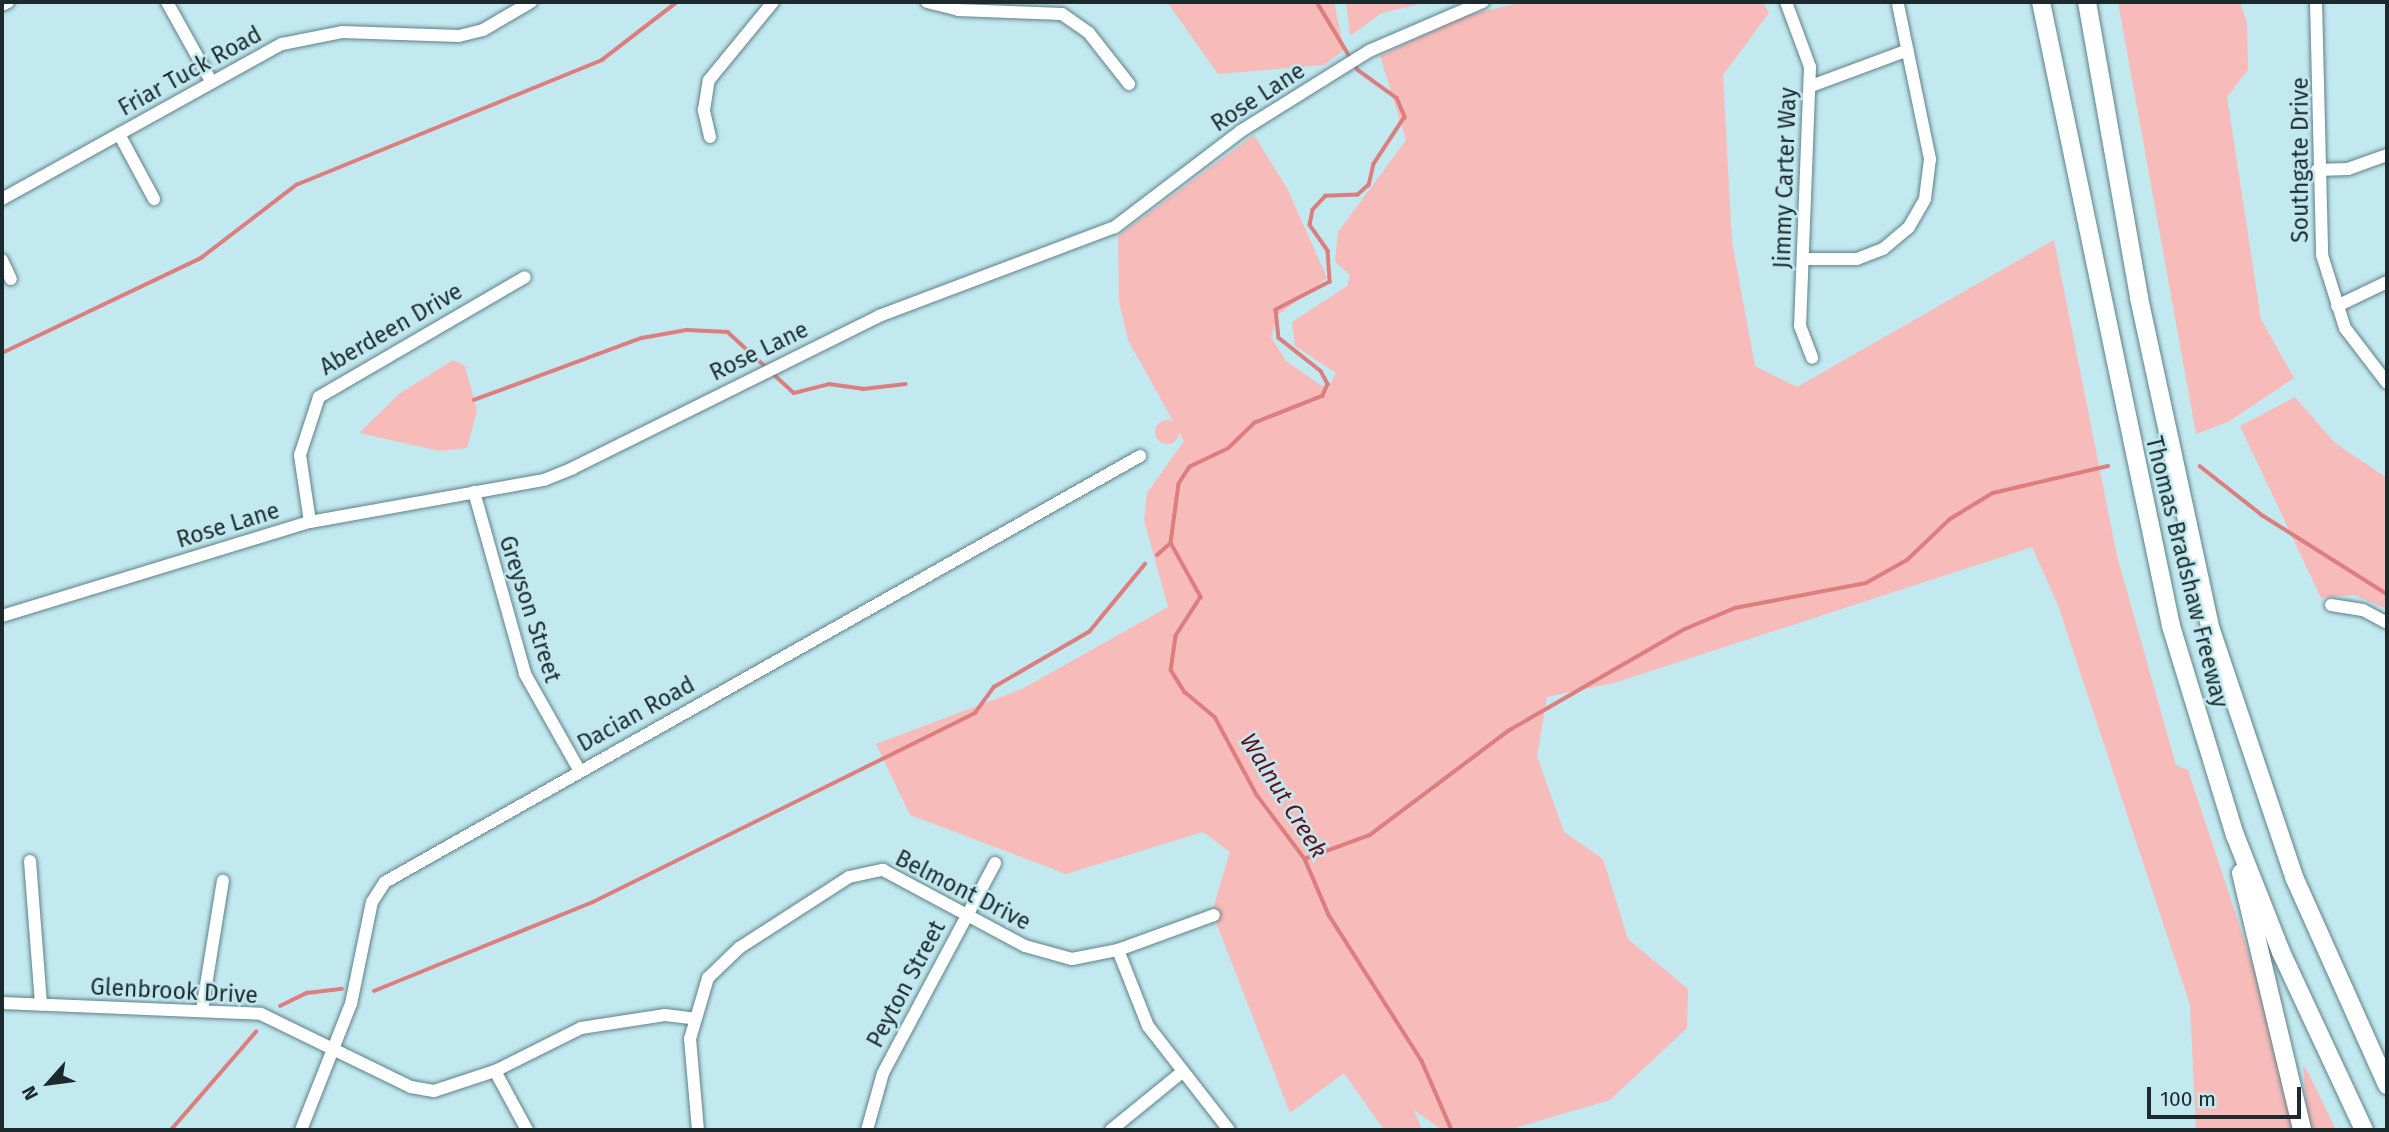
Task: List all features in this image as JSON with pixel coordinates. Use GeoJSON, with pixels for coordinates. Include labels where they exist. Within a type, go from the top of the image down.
{"type":"FeatureCollection","features":[{"type":"Feature","properties":{"kind":"highway","name":"Thomas Bradshaw Freeway"},"geometry":{"type":"LineString","coordinates":[[2041,2],[2171,626],[2235,835],[2281,953],[2364,1130]]}},
{"type":"Feature","properties":{"kind":"highway","name":"Thomas Bradshaw Freeway"},"geometry":{"type":"LineString","coordinates":[[2087,2],[2139,298],[2211,630],[2294,877],[2387,1085]]}},
{"type":"Feature","properties":{"kind":"highway"},"geometry":{"type":"LineString","coordinates":[[2235,835],[2252,934],[2302,1130]]}},
{"type":"Feature","properties":{"kind":"street"},"geometry":{"type":"LineString","coordinates":[[2,5],[8,2]]}},
{"type":"Feature","properties":{"kind":"street"},"geometry":{"type":"LineString","coordinates":[[167,2],[211,81]]}},
{"type":"Feature","properties":{"kind":"street","name":"Friar Tuck Road"},"geometry":{"type":"LineString","coordinates":[[2,199],[211,81],[307,35],[459,36],[483,30],[531,2]]}},
{"type":"Feature","properties":{"kind":"street"},"geometry":{"type":"LineString","coordinates":[[710,137],[704,110],[709,80],[774,2]]}},
{"type":"Feature","properties":{"kind":"street"},"geometry":{"type":"LineString","coordinates":[[928,2],[958,10],[1062,14],[1089,33],[1129,84]]}},
{"type":"Feature","properties":{"kind":"street","name":"Rose Lane"},"geometry":{"type":"LineString","coordinates":[[2,616],[310,522],[474,492],[573,468],[878,316],[1081,244],[1115,227],[1241,131],[1369,51],[1483,2]]}},
{"type":"Feature","properties":{"kind":"street","name":"Jimmy Carter Way"},"geometry":{"type":"LineString","coordinates":[[1786,2],[1811,86],[1800,326],[1812,358]]}},
{"type":"Feature","properties":{"kind":"street","name":"Southgate Drive"},"geometry":{"type":"LineString","coordinates":[[2316,2],[2322,92],[2316,226],[2337,306],[2354,345],[2387,383]]}},
{"type":"Feature","properties":{"kind":"street"},"geometry":{"type":"LineString","coordinates":[[1803,259],[1857,258],[1883,249],[1918,215],[1930,159],[1898,5]]}},
{"type":"Feature","properties":{"kind":"street"},"geometry":{"type":"LineString","coordinates":[[1811,86],[1908,50]]}},
{"type":"Feature","properties":{"kind":"street"},"geometry":{"type":"LineString","coordinates":[[119,134],[154,199]]}},
{"type":"Feature","properties":{"kind":"street"},"geometry":{"type":"LineString","coordinates":[[2317,170],[2348,169],[2387,155]]}},
{"type":"Feature","properties":{"kind":"street"},"geometry":{"type":"LineString","coordinates":[[2,260],[10,279]]}},
{"type":"Feature","properties":{"kind":"street","name":"Aberdeen Drive"},"geometry":{"type":"LineString","coordinates":[[310,522],[300,455],[319,397],[525,277]]}},
{"type":"Feature","properties":{"kind":"street"},"geometry":{"type":"LineString","coordinates":[[2337,306],[2387,282]]}},
{"type":"Feature","properties":{"kind":"street","name":"Dacian Road"},"geometry":{"type":"LineString","coordinates":[[302,1130],[333,1051],[377,890],[579,770],[1140,456]]}},
{"type":"Feature","properties":{"kind":"street","name":"Greyson Street"},"geometry":{"type":"LineString","coordinates":[[474,492],[526,674],[579,770]]}},
{"type":"Feature","properties":{"kind":"street"},"geometry":{"type":"LineString","coordinates":[[2331,605],[2363,610],[2387,623]]}},
{"type":"Feature","properties":{"kind":"street"},"geometry":{"type":"LineString","coordinates":[[30,861],[41,1005]]}},
{"type":"Feature","properties":{"kind":"street","name":"Peyton Street"},"geometry":{"type":"LineString","coordinates":[[867,1130],[883,1073],[995,863]]}},
{"type":"Feature","properties":{"kind":"street","name":"Belmont Drive"},"geometry":{"type":"LineString","coordinates":[[698,1130],[691,1018],[708,978],[738,948],[866,870],[883,870],[1051,956],[1118,950],[1214,915]]}},
{"type":"Feature","properties":{"kind":"street"},"geometry":{"type":"LineString","coordinates":[[202,1010],[223,881]]}},
{"type":"Feature","properties":{"kind":"street"},"geometry":{"type":"LineString","coordinates":[[1118,950],[1148,1026],[1181,1073],[1229,1130]]}},
{"type":"Feature","properties":{"kind":"street","name":"Glenbrook Drive"},"geometry":{"type":"LineString","coordinates":[[2,1003],[261,1014],[411,1087],[434,1091],[495,1071],[581,1028],[665,1015],[691,1018]]}},
{"type":"Feature","properties":{"kind":"street"},"geometry":{"type":"LineString","coordinates":[[495,1071],[527,1130]]}},
{"type":"Feature","properties":{"kind":"street"},"geometry":{"type":"LineString","coordinates":[[1111,1130],[1181,1073]]}},
{"type":"Feature","properties":{"kind":"shaded area"},"geometry":{"type":"Polygon","coordinates":[[[1167,2],[1334,2],[1344,50],[1324,65],[1218,74],[1167,2]]]}},
{"type":"Feature","properties":{"kind":"shaded area"},"geometry":{"type":"Polygon","coordinates":[[[1346,2],[1428,2],[1382,13],[1350,36],[1346,2]]]}},
{"type":"Feature","properties":{"kind":"shaded area"},"geometry":{"type":"Polygon","coordinates":[[[1522,2],[1763,2],[1769,13],[1723,75],[1732,242],[1755,366],[1797,387],[2054,240],[2117,556],[2176,765],[2188,770],[2263,996],[2295,1130],[2196,1130],[2190,1005],[2058,605],[2032,547],[1614,683],[1547,697],[1537,756],[1564,832],[1603,859],[1628,939],[1688,989],[1687,1028],[1610,1100],[1508,1130],[1442,1130],[1414,1110],[1422,1130],[1384,1130],[1344,1073],[1290,1113],[1212,912],[1230,852],[1203,832],[1066,874],[910,815],[876,744],[1022,689],[1168,607],[1144,520],[1147,493],[1184,441],[1128,340],[1119,302],[1118,236],[1254,135],[1287,188],[1327,278],[1278,315],[1271,337],[1286,361],[1325,388],[1323,396],[1336,373],[1295,346],[1292,322],[1347,286],[1350,275],[1335,262],[1338,232],[1406,140],[1380,56],[1465,16],[1522,2]]]}},
{"type":"Feature","properties":{"kind":"shaded area"},"geometry":{"type":"Polygon","coordinates":[[[2118,2],[2240,2],[2247,23],[2248,70],[2227,97],[2261,319],[2294,378],[2228,422],[2196,434],[2118,2]]]}},
{"type":"Feature","properties":{"kind":"shaded area"},"geometry":{"type":"Polygon","coordinates":[[[453,360],[465,366],[477,411],[467,448],[440,451],[359,433],[399,394],[453,360]]]}},
{"type":"Feature","properties":{"kind":"shaded area"},"geometry":{"type":"Polygon","coordinates":[[[2295,397],[2335,443],[2387,478],[2387,609],[2354,595],[2321,598],[2240,426],[2295,397]]]}},
{"type":"Feature","properties":{"kind":"shaded area"},"geometry":{"type":"Polygon","coordinates":[[[1167,420],[1175,424],[1179,432],[1175,440],[1167,444],[1159,440],[1155,432],[1159,424],[1167,420]]]}},
{"type":"Feature","properties":{"kind":"shaded area"},"geometry":{"type":"Polygon","coordinates":[[[2303,1065],[2309,1074],[2336,1130],[2308,1130],[2303,1065]]]}},
{"type":"Feature","properties":{"kind":"waterway"},"geometry":{"type":"LineString","coordinates":[[2,353],[201,258],[296,185],[602,60],[677,2]]}},
{"type":"Feature","properties":{"kind":"waterway","name":"Walnut Creek"},"geometry":{"type":"LineString","coordinates":[[1317,2],[1358,70],[1397,98],[1405,117],[1374,164],[1369,185],[1358,195],[1326,196],[1313,210],[1310,225],[1328,251],[1330,282],[1276,310],[1279,338],[1321,371],[1328,384],[1323,396],[1255,423],[1228,449],[1190,467],[1179,484],[1171,543],[1201,597],[1176,636],[1171,670],[1185,692],[1215,717],[1257,795],[1305,859],[1329,915],[1422,1061],[1452,1130]]}},
{"type":"Feature","properties":{"kind":"waterway"},"geometry":{"type":"LineString","coordinates":[[474,400],[642,338],[687,330],[728,332],[794,393],[829,384],[863,389],[906,384]]}},
{"type":"Feature","properties":{"kind":"waterway"},"geometry":{"type":"LineString","coordinates":[[1305,859],[1370,835],[1508,731],[1685,629],[1735,608],[1866,583],[1907,560],[1950,519],[1993,493],[2108,466]]}},
{"type":"Feature","properties":{"kind":"waterway"},"geometry":{"type":"LineString","coordinates":[[2200,466],[2262,515],[2387,594]]}},
{"type":"Feature","properties":{"kind":"waterway"},"geometry":{"type":"LineString","coordinates":[[1157,555],[1171,543]]}},
{"type":"Feature","properties":{"kind":"waterway"},"geometry":{"type":"LineString","coordinates":[[374,991],[593,902],[975,713],[994,687],[1089,632],[1145,564]]}},
{"type":"Feature","properties":{"kind":"waterway"},"geometry":{"type":"LineString","coordinates":[[280,1006],[307,993],[342,989]]}},
{"type":"Feature","properties":{"kind":"waterway"},"geometry":{"type":"LineString","coordinates":[[171,1130],[256,1032]]}}]}
